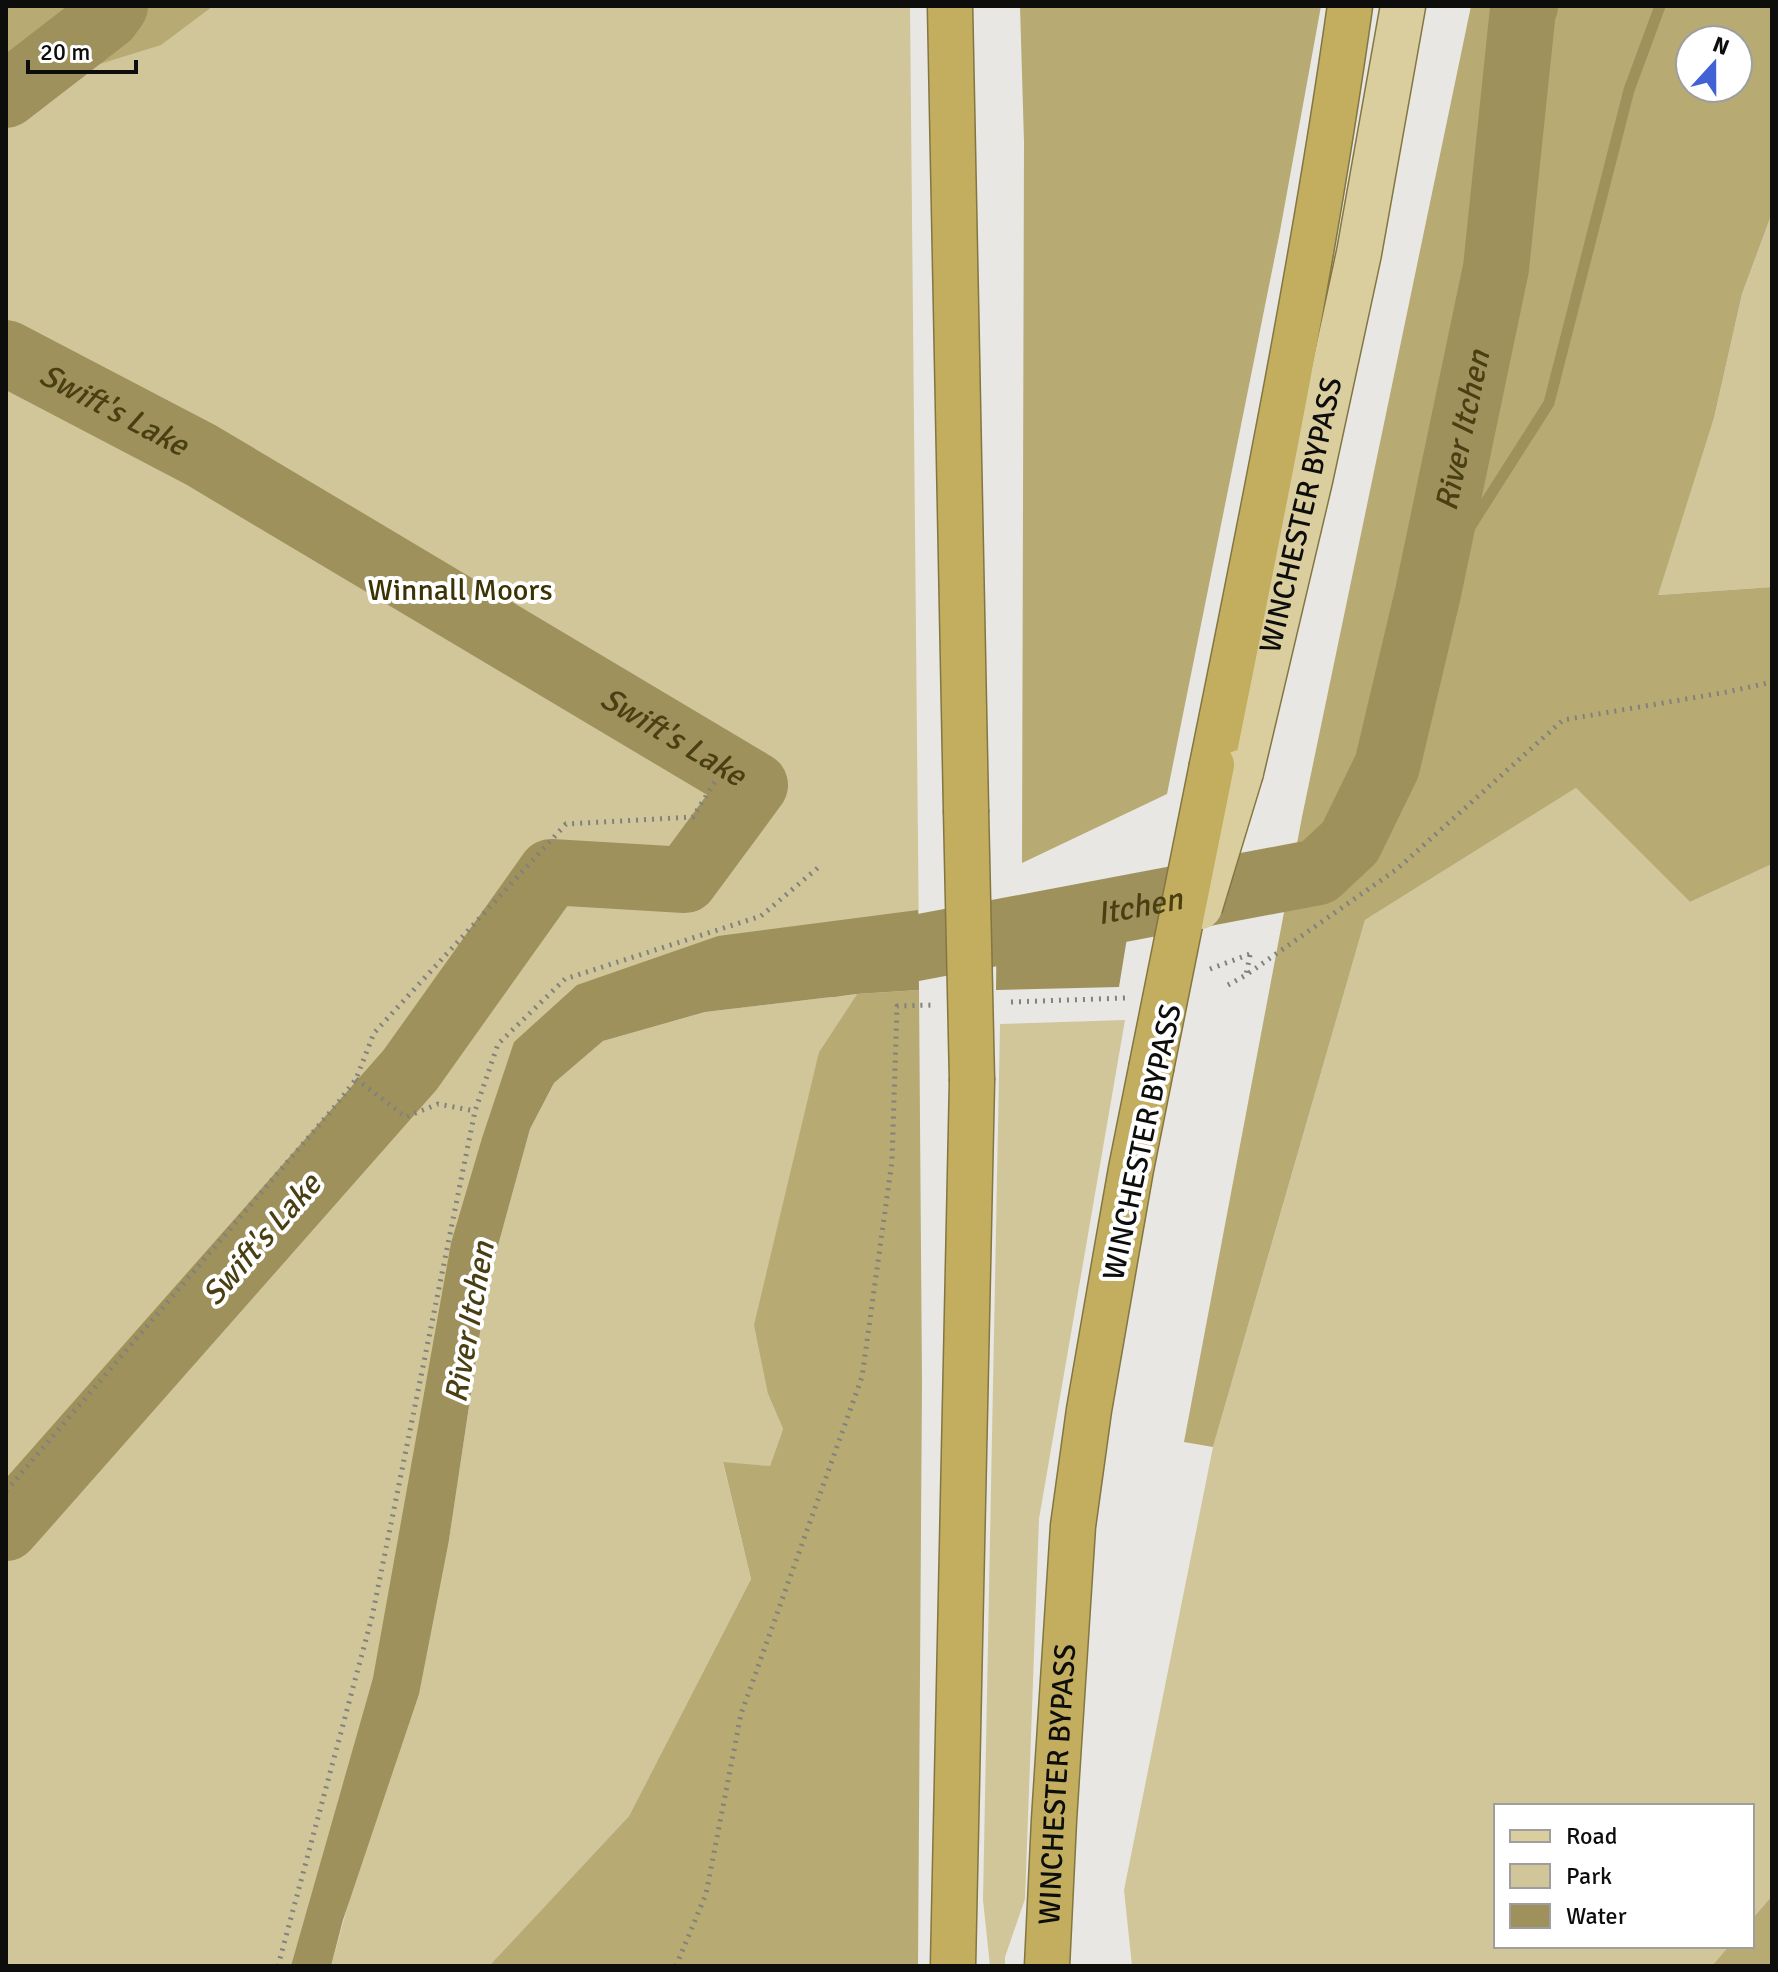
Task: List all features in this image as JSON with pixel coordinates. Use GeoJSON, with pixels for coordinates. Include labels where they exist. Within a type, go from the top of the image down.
{"type":"FeatureCollection","features":[{"type":"Feature","properties":{"kind":"highway"},"geometry":{"type":"LineString","coordinates":[[950,6],[972,1081],[953,1966]]}},
{"type":"Feature","properties":{"kind":"highway","name":"WINCHESTER BYPASS"},"geometry":{"type":"LineString","coordinates":[[1047,1966],[1073,1526],[1107,1305],[1151,1069],[1227,768],[1254,559],[1336,108],[1350,6]]}},
{"type":"Feature","properties":{"kind":"main road","name":"WINCHESTER BYPASS"},"geometry":{"type":"LineString","coordinates":[[1227,768],[1310,480],[1359,253],[1403,6]]}},
{"type":"Feature","properties":{"kind":"path"},"geometry":{"type":"LineString","coordinates":[[1228,985],[1397,869],[1563,720],[1772,682]]}},
{"type":"Feature","properties":{"kind":"path"},"geometry":{"type":"LineString","coordinates":[[6,1491],[356,1079],[374,1033],[566,824],[693,817],[717,778]]}},
{"type":"Feature","properties":{"kind":"path"},"geometry":{"type":"LineString","coordinates":[[278,1966],[372,1617],[475,1111],[498,1044],[565,979],[761,916],[820,866]]}},
{"type":"Feature","properties":{"kind":"path"},"geometry":{"type":"LineString","coordinates":[[1205,971],[1250,954],[1246,975]]}},
{"type":"Feature","properties":{"kind":"path"},"geometry":{"type":"LineString","coordinates":[[1006,1002],[1130,998]]}},
{"type":"Feature","properties":{"kind":"path"},"geometry":{"type":"LineString","coordinates":[[676,1966],[706,1894],[741,1714],[862,1377],[892,1161],[897,1006],[944,1004]]}},
{"type":"Feature","properties":{"kind":"path"},"geometry":{"type":"LineString","coordinates":[[356,1079],[406,1117],[438,1104],[475,1111]]}},
{"type":"Feature","properties":{"kind":"green space","name":"Winnall Moors"},"geometry":{"type":"Polygon","coordinates":[[[6,6],[910,6],[919,948],[591,1031],[539,1080],[313,1966],[6,1966],[6,6]]]}},
{"type":"Feature","properties":{"kind":"green space"},"geometry":{"type":"Polygon","coordinates":[[[1772,213],[1772,587],[1657,595],[1714,418],[1742,294],[1772,213]]]}},
{"type":"Feature","properties":{"kind":"green space"},"geometry":{"type":"Polygon","coordinates":[[[1576,788],[1690,902],[1772,864],[1772,1896],[1754,1917],[1754,1804],[1494,1804],[1494,1948],[1727,1948],[1712,1966],[1132,1966],[1124,1890],[1213,1447],[1365,920],[1576,788]]]}},
{"type":"Feature","properties":{"kind":"green space"},"geometry":{"type":"Polygon","coordinates":[[[857,994],[819,1052],[768,1394],[783,1429],[770,1466],[723,1463],[751,1579],[629,1816],[489,1966],[331,1966],[449,1540],[487,1286],[530,1129],[554,1083],[603,1041],[705,1012],[857,994]]]}},
{"type":"Feature","properties":{"kind":"green space"},"geometry":{"type":"Polygon","coordinates":[[[1125,1020],[1039,1519],[1025,1899],[1005,1957],[1005,1966],[990,1966],[983,1900],[1000,1024],[1125,1020]]]}},
{"type":"Feature","properties":{"kind":"shaded area"},"geometry":{"type":"Polygon","coordinates":[[[6,6],[213,6],[161,45],[6,93],[6,6]]]}},
{"type":"Feature","properties":{"kind":"shaded area"},"geometry":{"type":"Polygon","coordinates":[[[1020,6],[1321,6],[1280,231],[1167,794],[1022,863],[1024,142],[1020,6]]]}},
{"type":"Feature","properties":{"kind":"shaded area"},"geometry":{"type":"Polygon","coordinates":[[[1471,6],[1772,6],[1772,213],[1742,294],[1714,418],[1658,595],[1772,587],[1772,864],[1690,902],[1576,788],[1365,920],[1213,1447],[1184,1442],[1302,817],[1471,6]]]}},
{"type":"Feature","properties":{"kind":"shaded area"},"geometry":{"type":"Polygon","coordinates":[[[919,990],[922,1382],[918,1966],[489,1966],[629,1816],[751,1579],[723,1462],[770,1466],[783,1429],[768,1394],[754,1325],[819,1052],[857,994],[919,990]]]}},
{"type":"Feature","properties":{"kind":"shaded area"},"geometry":{"type":"Polygon","coordinates":[[[1772,1896],[1772,1966],[1712,1966],[1727,1948],[1754,1948],[1754,1917],[1772,1896]]]}},
{"type":"Feature","properties":{"kind":"water"},"geometry":{"type":"Polygon","coordinates":[[[1134,895],[1119,987],[996,990],[997,907],[1134,895]]]}},
{"type":"Feature","properties":{"kind":"water"},"geometry":{"type":"Polygon","coordinates":[[[918,910],[919,990],[705,1012],[603,1041],[554,1083],[530,1129],[487,1286],[449,1540],[419,1694],[343,1920],[331,1966],[291,1966],[373,1678],[451,1243],[514,1042],[577,985],[718,936],[918,910]]]}},
{"type":"Feature","properties":{"kind":"waterway","name":"Swift's Lake"},"geometry":{"type":"LineString","coordinates":[[6,95],[107,17],[115,6]]}},
{"type":"Feature","properties":{"kind":"waterway","name":"River Itchen"},"geometry":{"type":"LineString","coordinates":[[831,964],[1318,872],[1350,842],[1387,766],[1428,593],[1496,268],[1525,6]]}},
{"type":"Feature","properties":{"kind":"waterway"},"geometry":{"type":"LineString","coordinates":[[1428,593],[1549,403],[1629,90],[1660,6]]}},
{"type":"Feature","properties":{"kind":"waterway","name":"Swift's Lake"},"geometry":{"type":"LineString","coordinates":[[6,353],[201,455],[755,785],[685,880],[551,872],[410,1070],[6,1528]]}},
{"type":"Feature","properties":{"kind":"water label","name":"Itchen"},"geometry":{"type":"Point","coordinates":[1140,906]}}]}
